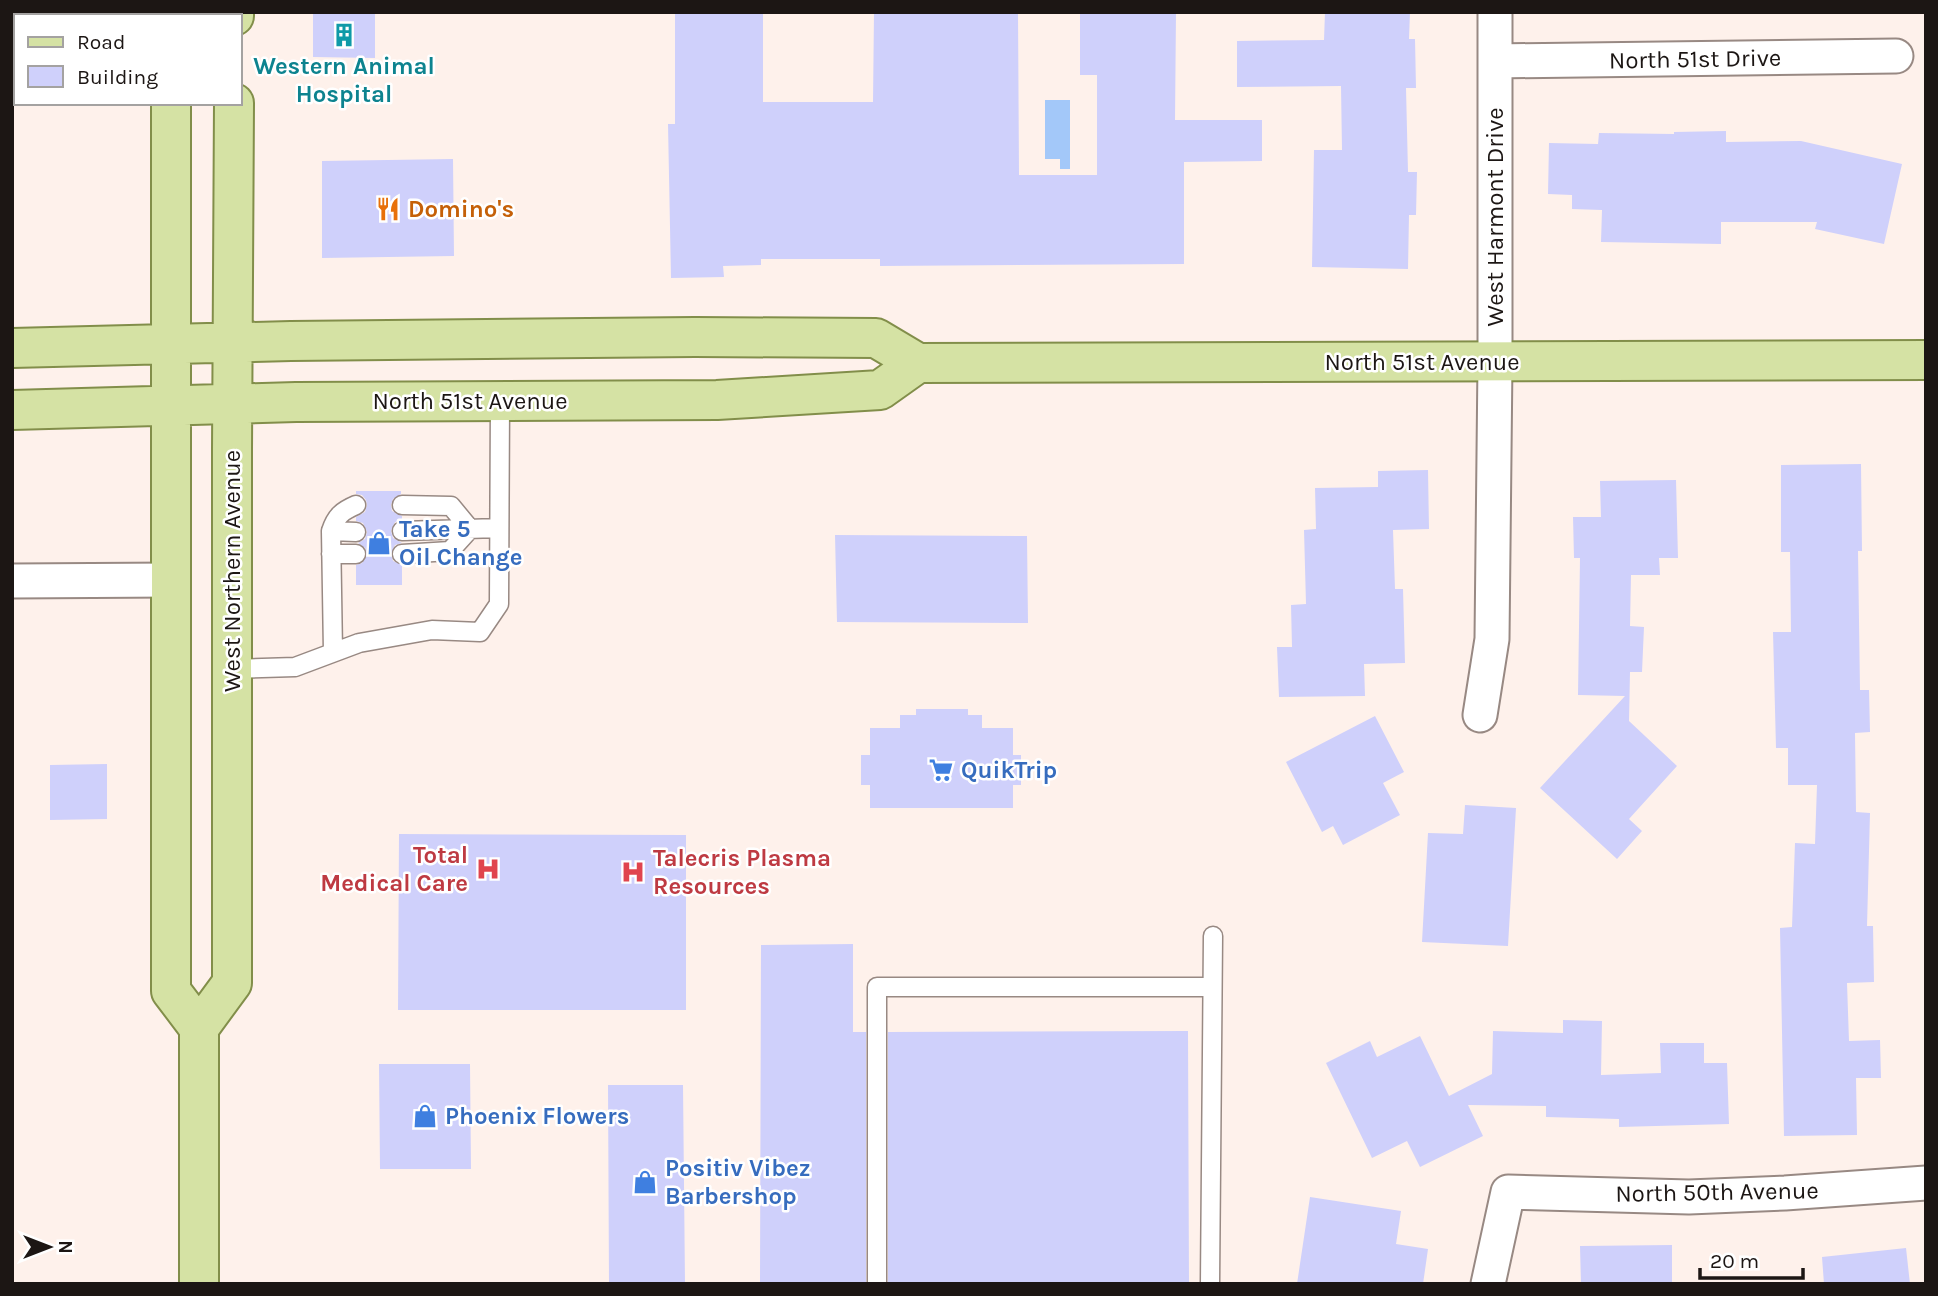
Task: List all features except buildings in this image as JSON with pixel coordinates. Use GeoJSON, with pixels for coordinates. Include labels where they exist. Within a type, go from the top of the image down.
{"type":"FeatureCollection","features":[{"type":"Feature","properties":{"kind":"main road"},"geometry":{"type":"LineString","coordinates":[[171,105],[171,991],[199,1028],[199,1284]]}},
{"type":"Feature","properties":{"kind":"main road","name":"West Northern Avenue"},"geometry":{"type":"LineString","coordinates":[[199,1028],[232,983],[234,105]]}},
{"type":"Feature","properties":{"kind":"main road"},"geometry":{"type":"LineString","coordinates":[[12,348],[234,342],[695,337],[876,338],[918,363]]}},
{"type":"Feature","properties":{"kind":"main road","name":"North 51st Avenue"},"geometry":{"type":"LineString","coordinates":[[12,410],[233,403],[717,400],[880,390],[918,363],[1926,360]]}},
{"type":"Feature","properties":{"kind":"street","name":"West Harmont Drive"},"geometry":{"type":"LineString","coordinates":[[1480,715],[1492,639],[1495,12]]}},
{"type":"Feature","properties":{"kind":"street","name":"North 51st Drive"},"geometry":{"type":"LineString","coordinates":[[1495,61],[1896,56]]}},
{"type":"Feature","properties":{"kind":"street"},"geometry":{"type":"LineString","coordinates":[[12,581],[172,580]]}},
{"type":"Feature","properties":{"kind":"street","name":"North 50th Avenue"},"geometry":{"type":"LineString","coordinates":[[1488,1284],[1508,1192],[1689,1197],[1926,1183]]}},
{"type":"Feature","properties":{"kind":"lane"},"geometry":{"type":"LineString","coordinates":[[232,669],[295,667],[359,643],[432,630],[480,632],[499,604],[500,401]]}},
{"type":"Feature","properties":{"kind":"lane"},"geometry":{"type":"LineString","coordinates":[[333,652],[331,531],[335,519],[344,510],[356,505]]}},
{"type":"Feature","properties":{"kind":"lane"},"geometry":{"type":"LineString","coordinates":[[401,505],[452,506],[470,529]]}},
{"type":"Feature","properties":{"kind":"lane"},"geometry":{"type":"LineString","coordinates":[[402,531],[499,528]]}},
{"type":"Feature","properties":{"kind":"lane"},"geometry":{"type":"LineString","coordinates":[[402,554],[450,551],[470,529]]}},
{"type":"Feature","properties":{"kind":"lane"},"geometry":{"type":"LineString","coordinates":[[331,531],[356,532]]}},
{"type":"Feature","properties":{"kind":"lane"},"geometry":{"type":"LineString","coordinates":[[331,554],[356,554]]}},
{"type":"Feature","properties":{"kind":"lane"},"geometry":{"type":"LineString","coordinates":[[1210,1284],[1213,936]]}},
{"type":"Feature","properties":{"kind":"lane"},"geometry":{"type":"LineString","coordinates":[[877,1284],[877,987],[1211,987]]}},
{"type":"Feature","properties":{"kind":"water"},"geometry":{"type":"Polygon","coordinates":[[[1045,100],[1070,100],[1070,169],[1060,169],[1060,159],[1045,159],[1045,100]]]}},
{"type":"Feature","properties":{"kind":"place","name":"Western Animal Hospital"},"geometry":{"type":"Point","coordinates":[344,35]}},
{"type":"Feature","properties":{"kind":"place","name":"Domino's"},"geometry":{"type":"Point","coordinates":[388,209]}},
{"type":"Feature","properties":{"kind":"place","name":"Take 5 Oil Change"},"geometry":{"type":"Point","coordinates":[379,543]}},
{"type":"Feature","properties":{"kind":"place","name":"QuikTrip"},"geometry":{"type":"Point","coordinates":[941,770]}},
{"type":"Feature","properties":{"kind":"place","name":"Total Medical Care"},"geometry":{"type":"Point","coordinates":[488,869]}},
{"type":"Feature","properties":{"kind":"place","name":"Talecris Plasma Resources"},"geometry":{"type":"Point","coordinates":[633,872]}},
{"type":"Feature","properties":{"kind":"place","name":"Phoenix Flowers"},"geometry":{"type":"Point","coordinates":[425,1116]}},
{"type":"Feature","properties":{"kind":"place","name":"Positiv Vibez Barbershop"},"geometry":{"type":"Point","coordinates":[645,1182]}}]}
